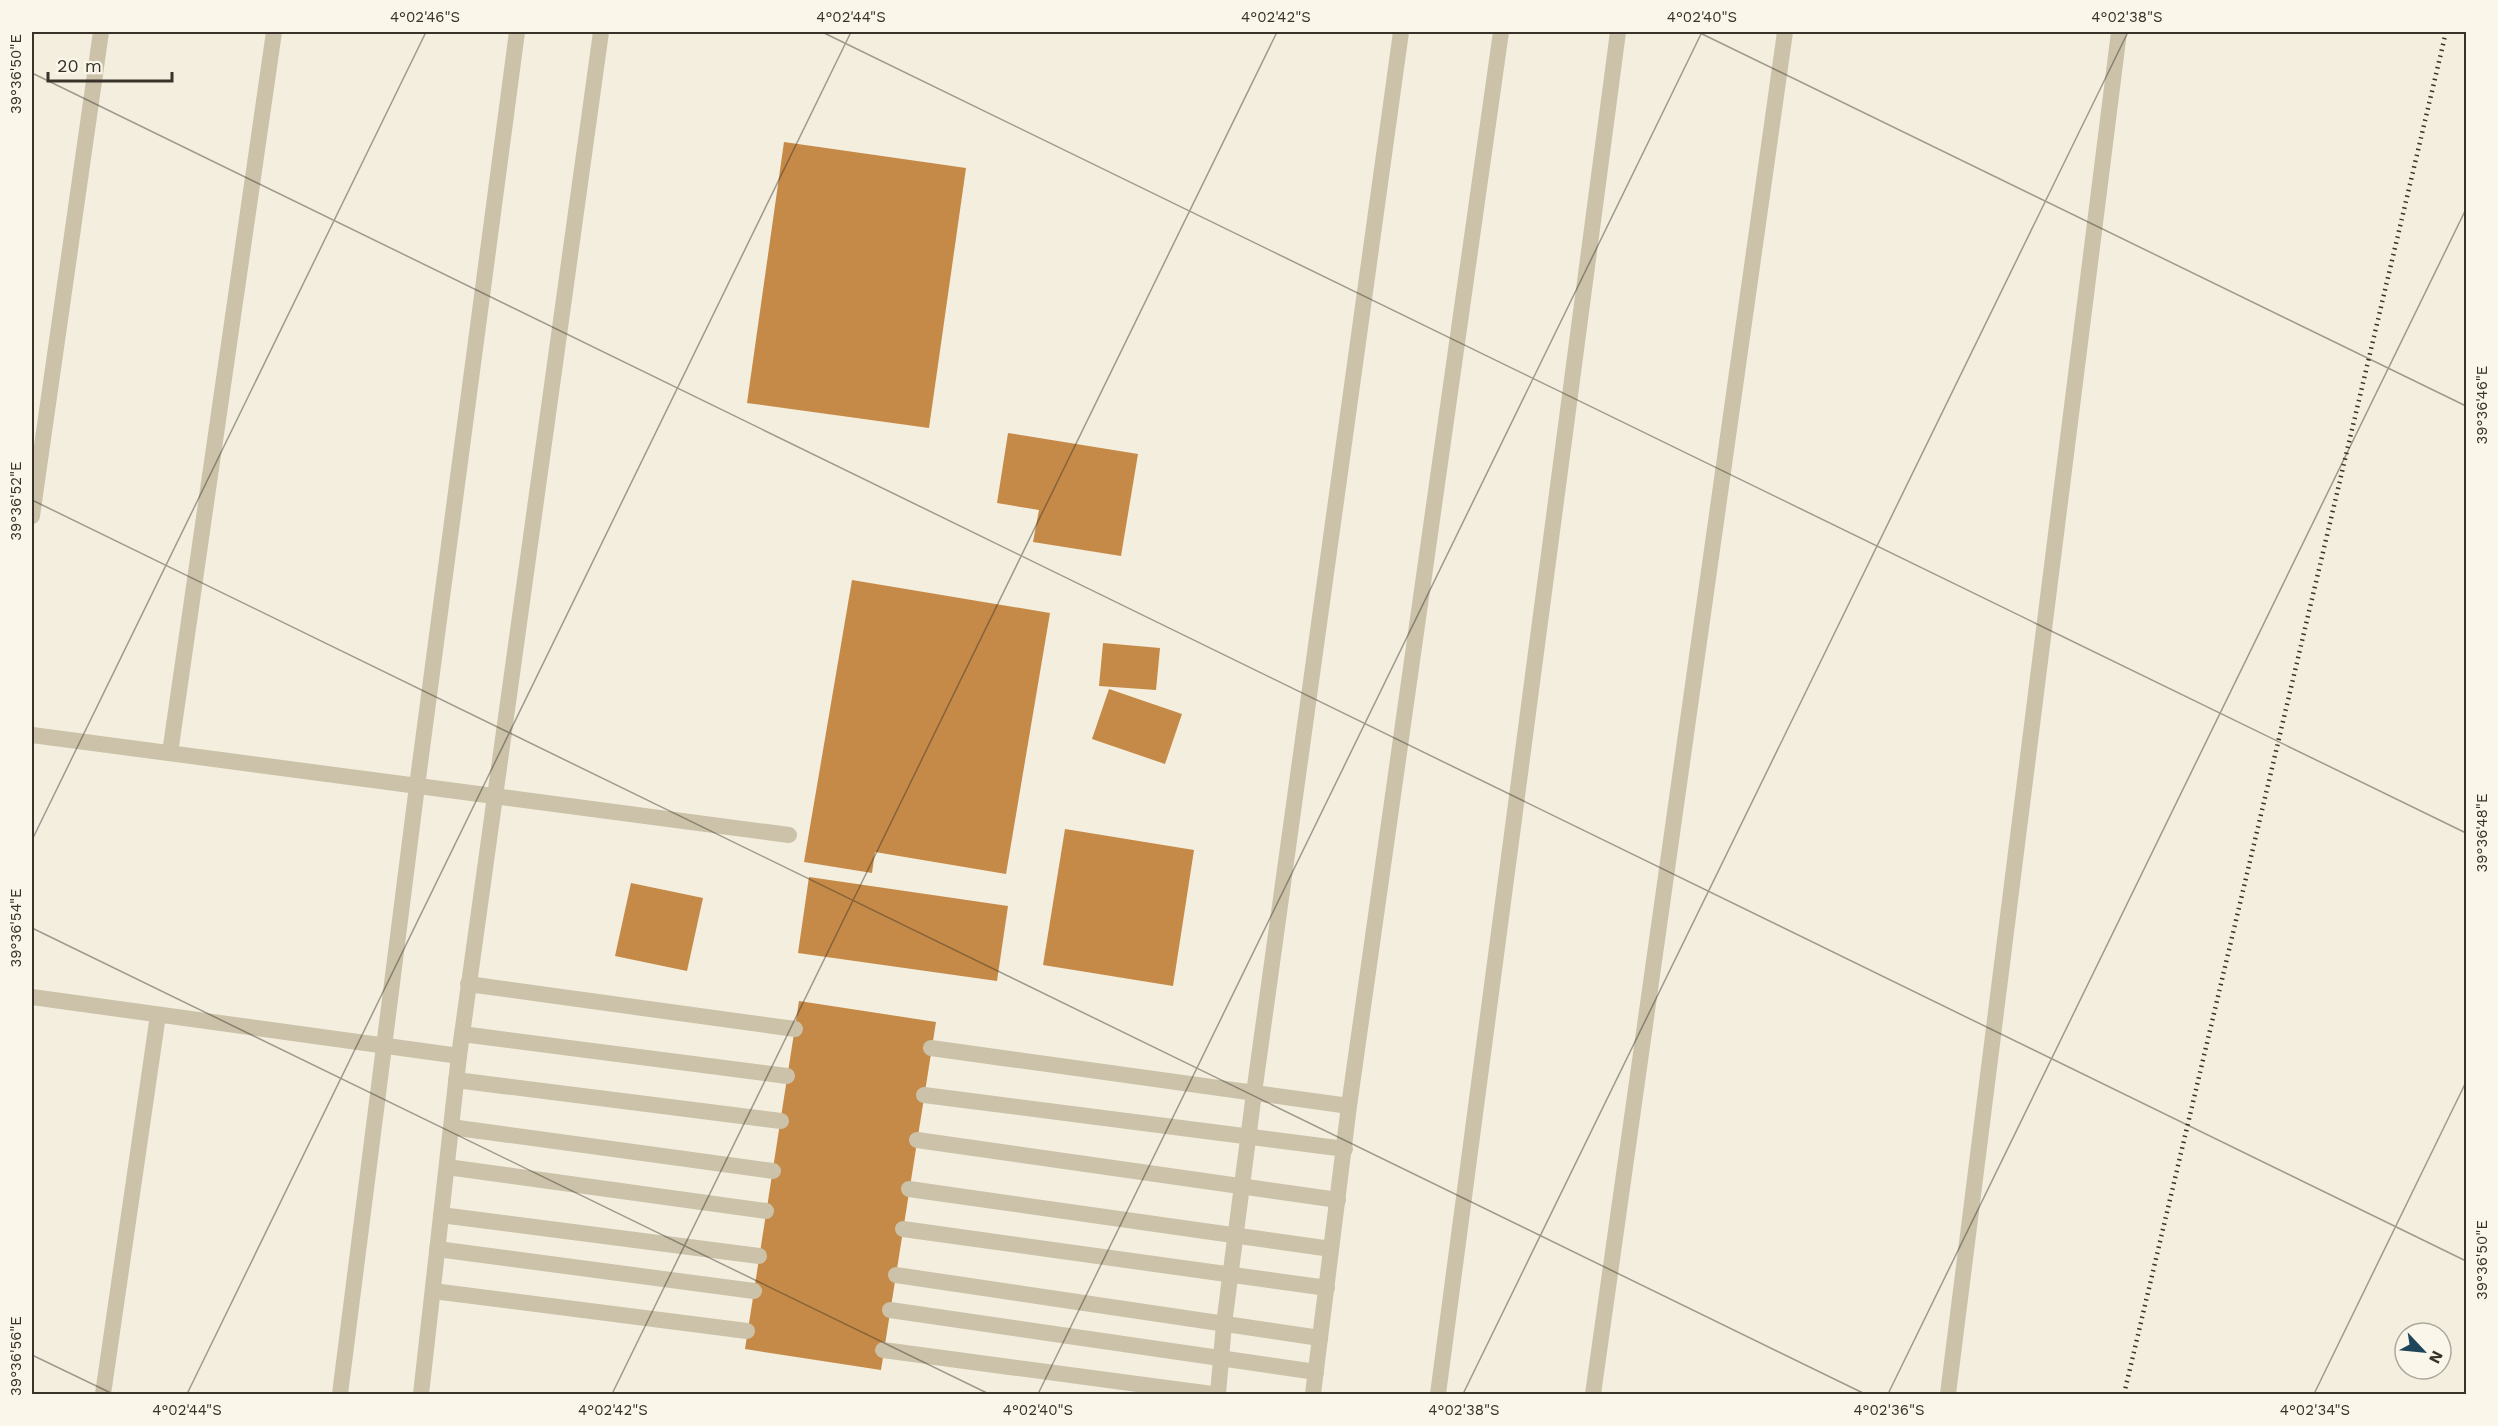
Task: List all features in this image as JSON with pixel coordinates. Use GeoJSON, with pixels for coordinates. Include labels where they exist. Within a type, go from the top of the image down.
{"type":"FeatureCollection","features":[{"type":"Feature","properties":{"kind":"lane"},"geometry":{"type":"LineString","coordinates":[[32,516],[101,32]]}},
{"type":"Feature","properties":{"kind":"lane"},"geometry":{"type":"LineString","coordinates":[[170,753],[274,32]]}},
{"type":"Feature","properties":{"kind":"lane"},"geometry":{"type":"LineString","coordinates":[[340,1395],[383,1047],[517,32]]}},
{"type":"Feature","properties":{"kind":"lane"},"geometry":{"type":"LineString","coordinates":[[421,1395],[468,984],[601,32]]}},
{"type":"Feature","properties":{"kind":"lane"},"geometry":{"type":"LineString","coordinates":[[1218,1395],[1224,1324],[1248,1136],[1401,32]]}},
{"type":"Feature","properties":{"kind":"lane"},"geometry":{"type":"LineString","coordinates":[[1313,1395],[1349,1106],[1501,32]]}},
{"type":"Feature","properties":{"kind":"lane"},"geometry":{"type":"LineString","coordinates":[[1438,1395],[1618,32]]}},
{"type":"Feature","properties":{"kind":"lane"},"geometry":{"type":"LineString","coordinates":[[1593,1395],[1785,32]]}},
{"type":"Feature","properties":{"kind":"lane"},"geometry":{"type":"LineString","coordinates":[[1948,1395],[2119,32]]}},
{"type":"Feature","properties":{"kind":"lane"},"geometry":{"type":"LineString","coordinates":[[32,735],[789,835]]}},
{"type":"Feature","properties":{"kind":"lane"},"geometry":{"type":"LineString","coordinates":[[468,984],[795,1029]]}},
{"type":"Feature","properties":{"kind":"lane"},"geometry":{"type":"LineString","coordinates":[[32,997],[459,1056]]}},
{"type":"Feature","properties":{"kind":"lane"},"geometry":{"type":"LineString","coordinates":[[103,1395],[158,1015]]}},
{"type":"Feature","properties":{"kind":"lane"},"geometry":{"type":"LineString","coordinates":[[462,1034],[787,1076]]}},
{"type":"Feature","properties":{"kind":"lane"},"geometry":{"type":"LineString","coordinates":[[931,1048],[1349,1106]]}},
{"type":"Feature","properties":{"kind":"lane"},"geometry":{"type":"LineString","coordinates":[[456,1080],[781,1121]]}},
{"type":"Feature","properties":{"kind":"lane"},"geometry":{"type":"LineString","coordinates":[[924,1095],[1344,1149]]}},
{"type":"Feature","properties":{"kind":"lane"},"geometry":{"type":"LineString","coordinates":[[451,1127],[772,1171]]}},
{"type":"Feature","properties":{"kind":"lane"},"geometry":{"type":"LineString","coordinates":[[917,1140],[1338,1200]]}},
{"type":"Feature","properties":{"kind":"lane"},"geometry":{"type":"LineString","coordinates":[[447,1167],[766,1210]]}},
{"type":"Feature","properties":{"kind":"lane"},"geometry":{"type":"LineString","coordinates":[[909,1189],[1331,1249]]}},
{"type":"Feature","properties":{"kind":"lane"},"geometry":{"type":"LineString","coordinates":[[441,1215],[759,1256]]}},
{"type":"Feature","properties":{"kind":"lane"},"geometry":{"type":"LineString","coordinates":[[903,1229],[1327,1288]]}},
{"type":"Feature","properties":{"kind":"lane"},"geometry":{"type":"LineString","coordinates":[[437,1249],[754,1291]]}},
{"type":"Feature","properties":{"kind":"lane"},"geometry":{"type":"LineString","coordinates":[[896,1275],[1320,1338]]}},
{"type":"Feature","properties":{"kind":"lane"},"geometry":{"type":"LineString","coordinates":[[433,1291],[747,1331]]}},
{"type":"Feature","properties":{"kind":"lane"},"geometry":{"type":"LineString","coordinates":[[890,1310],[1316,1372]]}},
{"type":"Feature","properties":{"kind":"lane"},"geometry":{"type":"LineString","coordinates":[[883,1350],[1212,1395]]}},
{"type":"Feature","properties":{"kind":"building"},"geometry":{"type":"Polygon","coordinates":[[[784,142],[966,168],[929,428],[747,403],[784,142]]]}},
{"type":"Feature","properties":{"kind":"building"},"geometry":{"type":"Polygon","coordinates":[[[1008,433],[1138,454],[1121,556],[1033,542],[1039,510],[997,503],[1008,433]]]}},
{"type":"Feature","properties":{"kind":"building"},"geometry":{"type":"Polygon","coordinates":[[[852,580],[1050,613],[1006,874],[875,852],[872,873],[804,862],[852,580]]]}},
{"type":"Feature","properties":{"kind":"building"},"geometry":{"type":"Polygon","coordinates":[[[1103,643],[1160,648],[1156,690],[1099,686],[1103,643]]]}},
{"type":"Feature","properties":{"kind":"building"},"geometry":{"type":"Polygon","coordinates":[[[1109,689],[1182,714],[1165,764],[1092,739],[1109,689]]]}},
{"type":"Feature","properties":{"kind":"building"},"geometry":{"type":"Polygon","coordinates":[[[1065,829],[1194,850],[1173,986],[1043,965],[1065,829]]]}},
{"type":"Feature","properties":{"kind":"building"},"geometry":{"type":"Polygon","coordinates":[[[809,877],[1008,906],[997,981],[798,953],[809,877]]]}},
{"type":"Feature","properties":{"kind":"building"},"geometry":{"type":"Polygon","coordinates":[[[631,883],[703,898],[687,971],[615,956],[631,883]]]}},
{"type":"Feature","properties":{"kind":"building"},"geometry":{"type":"Polygon","coordinates":[[[799,1001],[936,1022],[881,1370],[745,1349],[799,1001]]]}},
{"type":"Feature","properties":{"kind":"railway"},"geometry":{"type":"LineString","coordinates":[[2124,1394],[2446,32]]}}]}
